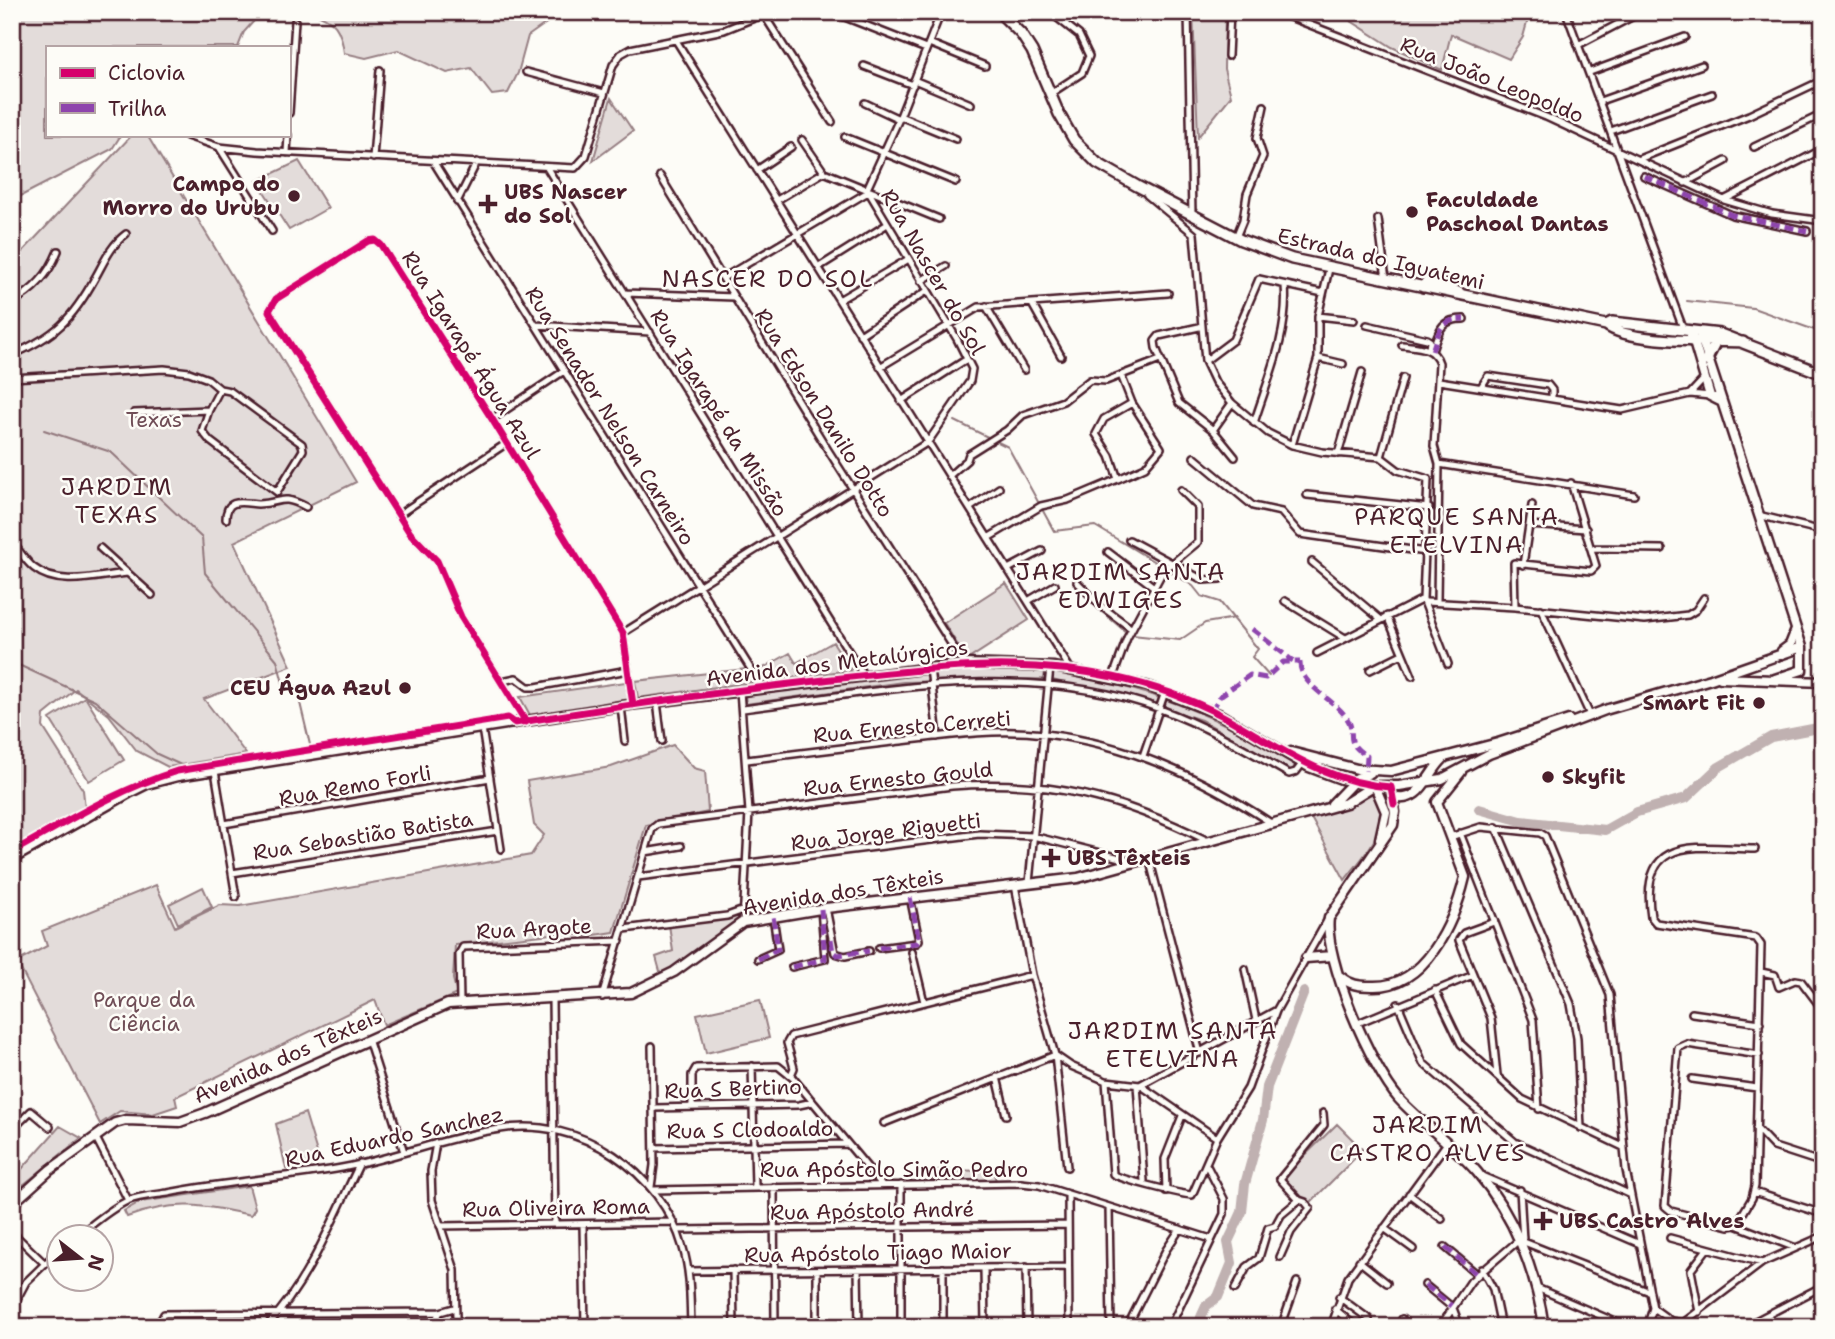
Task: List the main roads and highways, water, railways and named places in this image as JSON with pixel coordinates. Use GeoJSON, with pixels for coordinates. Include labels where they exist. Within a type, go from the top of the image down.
{"type":"FeatureCollection","features":[{"type":"Feature","properties":{"kind":"main road","name":"Estrada do Iguatemi"},"geometry":{"type":"LineString","coordinates":[[999,12],[1025,40],[1066,128],[1097,163],[1192,215],[1272,253],[1329,269],[1670,340],[1694,336],[1743,342],[1823,374]]}},
{"type":"Feature","properties":{"kind":"main road","name":"Estrada do Iguatemi"},"geometry":{"type":"LineString","coordinates":[[1610,326],[1661,329],[1743,342]]}},
{"type":"Feature","properties":{"kind":"main road"},"geometry":{"type":"LineString","coordinates":[[1694,336],[1706,360],[1802,647],[1803,665],[1799,673],[1775,679]]}},
{"type":"Feature","properties":{"kind":"main road"},"geometry":{"type":"LineString","coordinates":[[1694,336],[1710,396],[1720,401]]}},
{"type":"Feature","properties":{"kind":"main road"},"geometry":{"type":"LineString","coordinates":[[1706,360],[1717,340]]}},
{"type":"Feature","properties":{"kind":"main road"},"geometry":{"type":"LineString","coordinates":[[1777,656],[1790,645],[1796,630]]}},
{"type":"Feature","properties":{"kind":"main road"},"geometry":{"type":"LineString","coordinates":[[1340,975],[1356,985],[1392,986],[1410,978],[1438,943],[1465,877],[1437,802],[1461,772],[1489,754],[1608,709],[1711,679],[1802,647]]}},
{"type":"Feature","properties":{"kind":"main road"},"geometry":{"type":"LineString","coordinates":[[1760,660],[1761,672],[1766,677]]}},
{"type":"Feature","properties":{"kind":"main road","name":"Avenida dos Metalúrgicos"},"geometry":{"type":"LineString","coordinates":[[16,857],[147,784],[621,706],[964,664],[1050,667],[1113,677],[1164,691],[1219,714],[1303,764],[1352,782],[1391,787],[1426,783],[1461,772]]}},
{"type":"Feature","properties":{"kind":"main road"},"geometry":{"type":"LineString","coordinates":[[1803,665],[1820,682]]}},
{"type":"Feature","properties":{"kind":"main road"},"geometry":{"type":"LineString","coordinates":[[1711,679],[1766,677],[1820,682]]}},
{"type":"Feature","properties":{"kind":"main road","name":"Avenida dos Metalúrgicos"},"geometry":{"type":"LineString","coordinates":[[1278,747],[1308,758],[1374,772],[1402,769],[1608,709]]}},
{"type":"Feature","properties":{"kind":"main road"},"geometry":{"type":"LineString","coordinates":[[1393,797],[1410,798],[1426,783],[1436,765],[1447,756],[1455,760],[1461,772]]}},
{"type":"Feature","properties":{"kind":"main road"},"geometry":{"type":"LineString","coordinates":[[1402,769],[1391,787],[1393,825],[1329,918],[1328,933],[1332,956],[1386,1083],[1480,1175],[1521,1240],[1536,1288],[1544,1327]]}},
{"type":"Feature","properties":{"kind":"main road"},"geometry":{"type":"LineString","coordinates":[[1352,782],[1374,772]]}},
{"type":"Feature","properties":{"kind":"main road","name":"Avenida dos Têxteis"},"geometry":{"type":"LineString","coordinates":[[1324,809],[1338,800],[1352,782]]}},
{"type":"Feature","properties":{"kind":"main road"},"geometry":{"type":"LineString","coordinates":[[1374,786],[1386,811],[1377,846]]}},
{"type":"Feature","properties":{"kind":"main road","name":"Avenida dos Têxteis"},"geometry":{"type":"LineString","coordinates":[[12,1204],[95,1136],[126,1120],[169,1124],[192,1118],[448,1004],[602,997],[631,993],[651,985],[743,922],[823,908],[1078,878],[1324,809],[1356,799],[1374,786]]}},
{"type":"Feature","properties":{"kind":"main road"},"geometry":{"type":"LineString","coordinates":[[1306,958],[1332,956]]}},
{"type":"Feature","properties":{"kind":"main road"},"geometry":{"type":"LineString","coordinates":[[1356,985],[1353,996],[1357,1019]]}},
{"type":"Feature","properties":{"kind":"waterway"},"geometry":{"type":"LineString","coordinates":[[1687,301],[1753,308],[1823,333]]}},
{"type":"Feature","properties":{"kind":"waterway"},"geometry":{"type":"LineString","coordinates":[[955,421],[1008,447],[1054,531],[1095,526],[1163,567]]}},
{"type":"Feature","properties":{"kind":"waterway"},"geometry":{"type":"LineString","coordinates":[[44,430],[111,452],[202,538],[205,573],[277,660],[284,687],[296,686],[311,749]]}},
{"type":"Feature","properties":{"kind":"waterway"},"geometry":{"type":"LineString","coordinates":[[1168,570],[1193,586],[1201,596],[1220,602],[1258,649],[1252,657],[1269,676]]}},
{"type":"Feature","properties":{"kind":"waterway"},"geometry":{"type":"LineString","coordinates":[[1093,604],[1127,633]]}},
{"type":"Feature","properties":{"kind":"waterway"},"geometry":{"type":"LineString","coordinates":[[1132,635],[1180,640],[1205,623],[1235,618]]}},
{"type":"Feature","properties":{"kind":"waterway"},"geometry":{"type":"LineString","coordinates":[[12,662],[95,700],[157,754],[192,770]]}},
{"type":"Feature","properties":{"kind":"waterway"},"geometry":{"type":"LineString","coordinates":[[1479,809],[1521,821],[1605,830],[1637,812],[1686,798],[1719,767],[1771,737],[1823,727]]}},
{"type":"Feature","properties":{"kind":"waterway"},"geometry":{"type":"LineString","coordinates":[[1205,1327],[1201,1317],[1206,1306],[1218,1297],[1232,1263],[1228,1242],[1242,1212],[1245,1184],[1263,1120],[1267,1087],[1304,992]]}},
{"type":"Feature","properties":{"kind":"place","name":"Campo do Morro do Urubu"},"geometry":{"type":"Point","coordinates":[294,196]}},
{"type":"Feature","properties":{"kind":"place","name":"UBS Nascer do Sol"},"geometry":{"type":"Point","coordinates":[488,204]}},
{"type":"Feature","properties":{"kind":"place","name":"Faculdade Paschoal Dantas"},"geometry":{"type":"Point","coordinates":[1412,212]}},
{"type":"Feature","properties":{"kind":"place","name":"CEU Água Azul"},"geometry":{"type":"Point","coordinates":[405,688]}},
{"type":"Feature","properties":{"kind":"place","name":"Smart Fit"},"geometry":{"type":"Point","coordinates":[1759,703]}},
{"type":"Feature","properties":{"kind":"place","name":"Skyfit"},"geometry":{"type":"Point","coordinates":[1548,777]}},
{"type":"Feature","properties":{"kind":"place","name":"UBS Têxteis"},"geometry":{"type":"Point","coordinates":[1051,858]}},
{"type":"Feature","properties":{"kind":"place","name":"UBS Castro Alves"},"geometry":{"type":"Point","coordinates":[1543,1221]}},
{"type":"Feature","properties":{"kind":"district","name":"NASCER DO SOL"},"geometry":{"type":"Point","coordinates":[768,279]}},
{"type":"Feature","properties":{"kind":"district","name":"JARDIM TEXAS"},"geometry":{"type":"Point","coordinates":[117,501]}},
{"type":"Feature","properties":{"kind":"district","name":"PARQUE SANTA ETELVINA"},"geometry":{"type":"Point","coordinates":[1457,531]}},
{"type":"Feature","properties":{"kind":"district","name":"JARDIM SANTA EDWIGES"},"geometry":{"type":"Point","coordinates":[1121,586]}},
{"type":"Feature","properties":{"kind":"district","name":"JARDIM SANTA ETELVINA"},"geometry":{"type":"Point","coordinates":[1173,1045]}},
{"type":"Feature","properties":{"kind":"district","name":"JARDIM CASTRO ALVES"},"geometry":{"type":"Point","coordinates":[1428,1139]}},
{"type":"Feature","properties":{"kind":"park label","name":"Texas"},"geometry":{"type":"Point","coordinates":[154,420]}},
{"type":"Feature","properties":{"kind":"park label","name":"Parque da Ciência"},"geometry":{"type":"Point","coordinates":[144,1012]}}]}
